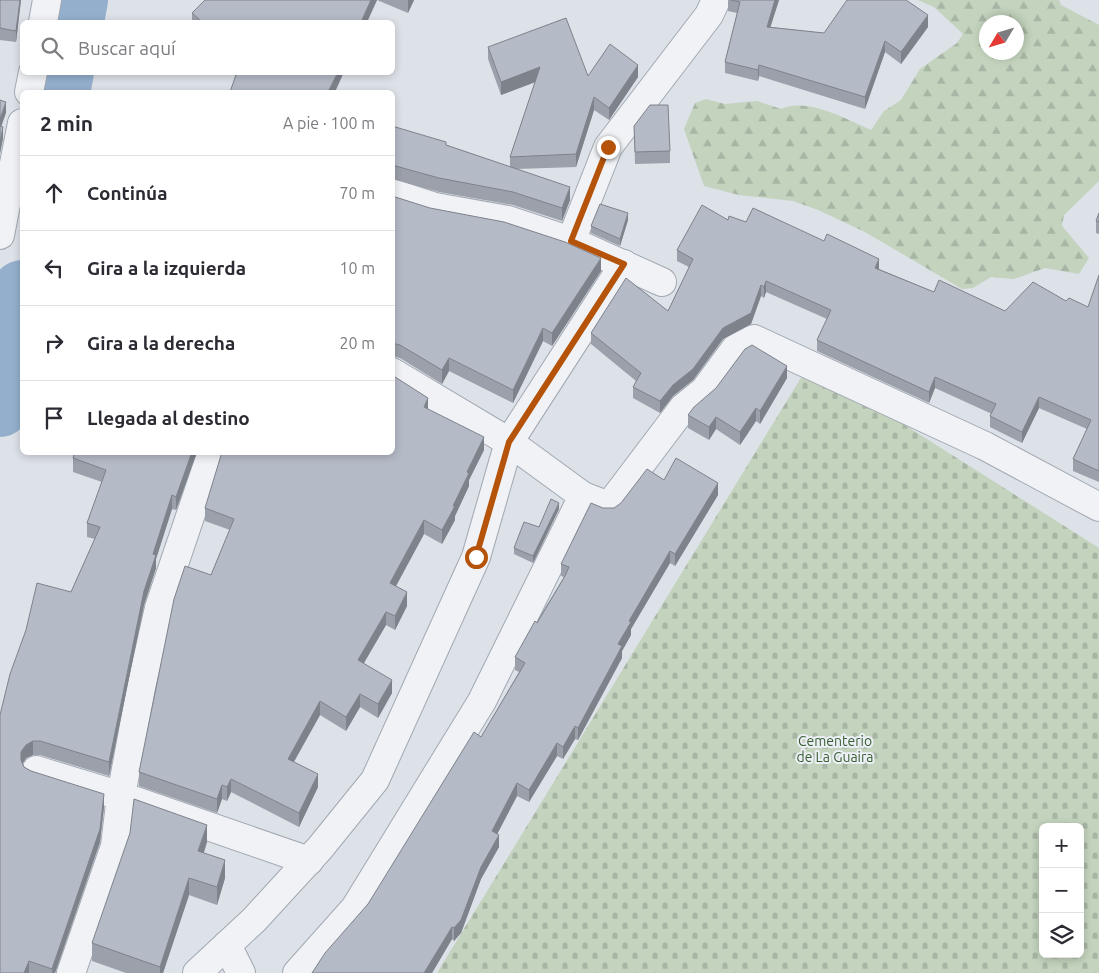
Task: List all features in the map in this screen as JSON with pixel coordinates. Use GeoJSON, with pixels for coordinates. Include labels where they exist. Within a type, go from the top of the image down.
{"type":"FeatureCollection","features":[{"type":"Feature","properties":{"kind":"street"},"geometry":{"type":"LineString","coordinates":[[43,20],[47,0]]}},
{"type":"Feature","properties":{"kind":"street"},"geometry":{"type":"LineString","coordinates":[[571,241],[608,147],[709,15],[716,0]]}},
{"type":"Feature","properties":{"kind":"street"},"geometry":{"type":"LineString","coordinates":[[29,90],[32,75]]}},
{"type":"Feature","properties":{"kind":"street"},"geometry":{"type":"LineString","coordinates":[[0,235],[20,133]]}},
{"type":"Feature","properties":{"kind":"street"},"geometry":{"type":"LineString","coordinates":[[395,194],[435,207],[508,220],[571,241],[662,282]]}},
{"type":"Feature","properties":{"kind":"street"},"geometry":{"type":"LineString","coordinates":[[197,973],[254,920],[308,861],[374,780],[476,557],[509,442],[624,264]]}},
{"type":"Feature","properties":{"kind":"street"},"geometry":{"type":"LineString","coordinates":[[395,374],[509,442],[583,496],[609,506],[682,408],[704,391],[734,349],[754,340],[985,446],[1099,507]]}},
{"type":"Feature","properties":{"kind":"street"},"geometry":{"type":"LineString","coordinates":[[71,973],[115,846],[121,796],[141,688],[160,608],[211,455]]}},
{"type":"Feature","properties":{"kind":"street"},"geometry":{"type":"LineString","coordinates":[[297,973],[355,908],[482,701],[583,496]]}},
{"type":"Feature","properties":{"kind":"street"},"geometry":{"type":"LineString","coordinates":[[36,770],[121,796],[308,861]]}},
{"type":"Feature","properties":{"kind":"street"},"geometry":{"type":"LineString","coordinates":[[227,945],[241,973]]}},
{"type":"Feature","properties":{"kind":"green space"},"geometry":{"type":"Polygon","coordinates":[[[918,0],[1059,0],[1061,5],[1099,25],[1099,181],[1064,215],[1062,226],[1089,258],[1079,274],[1045,268],[1014,279],[991,277],[973,288],[962,289],[865,232],[818,210],[793,201],[739,195],[704,186],[684,129],[695,103],[706,99],[725,104],[757,101],[781,109],[792,106],[815,107],[839,115],[871,130],[884,111],[901,100],[920,69],[957,43],[963,34],[934,7],[918,0]]]}},
{"type":"Feature","properties":{"kind":"green space","name":"Cementerio de La Guaira"},"geometry":{"type":"Polygon","coordinates":[[[807,368],[843,386],[1099,548],[1099,973],[437,973],[807,368]]]}},
{"type":"Feature","properties":{"kind":"building"},"geometry":{"type":"Polygon","coordinates":[[[0,0],[20,0],[16,31],[0,28],[0,0]]]}},
{"type":"Feature","properties":{"kind":"building"},"geometry":{"type":"Polygon","coordinates":[[[205,0],[371,0],[362,20],[200,20],[192,13],[205,0]]]}},
{"type":"Feature","properties":{"kind":"building"},"geometry":{"type":"Polygon","coordinates":[[[731,0],[775,0],[767,27],[824,33],[847,0],[906,0],[928,15],[901,52],[885,41],[865,97],[759,65],[758,70],[725,62],[740,2],[731,0]]]}},
{"type":"Feature","properties":{"kind":"building"},"geometry":{"type":"Polygon","coordinates":[[[566,18],[588,76],[610,44],[638,65],[609,108],[594,97],[576,154],[510,157],[540,67],[501,82],[488,47],[566,18]]]}},
{"type":"Feature","properties":{"kind":"building"},"geometry":{"type":"Polygon","coordinates":[[[236,75],[336,75],[329,90],[231,90],[236,75]]]}},
{"type":"Feature","properties":{"kind":"building"},"geometry":{"type":"Polygon","coordinates":[[[0,100],[6,102],[0,119],[0,100]]]}},
{"type":"Feature","properties":{"kind":"building"},"geometry":{"type":"Polygon","coordinates":[[[650,105],[668,105],[670,151],[635,152],[634,126],[650,105]]]}},
{"type":"Feature","properties":{"kind":"building"},"geometry":{"type":"Polygon","coordinates":[[[0,126],[3,127],[0,142],[0,126]]]}},
{"type":"Feature","properties":{"kind":"building"},"geometry":{"type":"Polygon","coordinates":[[[395,127],[446,142],[446,145],[570,187],[562,208],[513,192],[439,178],[395,166],[395,127]]]}},
{"type":"Feature","properties":{"kind":"building"},"geometry":{"type":"Polygon","coordinates":[[[395,197],[430,208],[504,222],[565,242],[601,258],[552,333],[543,328],[513,390],[449,358],[442,370],[395,344],[395,197]]]}},
{"type":"Feature","properties":{"kind":"building"},"geometry":{"type":"Polygon","coordinates":[[[600,204],[628,213],[620,239],[591,226],[600,204]]]}},
{"type":"Feature","properties":{"kind":"building"},"geometry":{"type":"Polygon","coordinates":[[[702,205],[728,220],[729,216],[746,222],[753,208],[824,241],[827,234],[879,259],[875,268],[934,292],[939,280],[1005,311],[1033,282],[1066,301],[1069,298],[1088,307],[1099,275],[1099,471],[1073,459],[1091,420],[1039,397],[1022,432],[990,416],[996,404],[935,377],[929,392],[817,340],[831,310],[766,281],[764,287],[761,285],[751,313],[723,328],[693,369],[673,385],[660,401],[633,387],[641,373],[591,333],[626,278],[668,311],[693,259],[677,250],[702,205]]]}},
{"type":"Feature","properties":{"kind":"building"},"geometry":{"type":"Polygon","coordinates":[[[752,345],[787,366],[760,411],[756,408],[740,432],[716,417],[709,427],[688,415],[694,407],[716,388],[745,349],[752,345]]]}},
{"type":"Feature","properties":{"kind":"building"},"geometry":{"type":"Polygon","coordinates":[[[395,377],[428,398],[424,407],[484,437],[467,472],[469,473],[453,506],[455,506],[442,530],[424,520],[390,583],[407,592],[395,616],[386,612],[358,660],[392,680],[378,704],[360,694],[346,717],[320,701],[288,759],[318,774],[299,813],[231,779],[227,787],[222,785],[217,799],[139,772],[174,599],[185,566],[211,575],[234,519],[205,508],[221,455],[395,455],[395,377]]]}},
{"type":"Feature","properties":{"kind":"building"},"geometry":{"type":"Polygon","coordinates":[[[74,455],[191,455],[176,497],[172,495],[153,554],[156,555],[144,591],[109,762],[40,741],[33,741],[26,745],[21,752],[21,760],[24,767],[31,771],[104,794],[100,829],[52,969],[29,961],[24,973],[0,973],[0,715],[10,674],[26,630],[37,583],[71,592],[100,527],[87,523],[106,470],[73,458],[74,455]]]}},
{"type":"Feature","properties":{"kind":"building"},"geometry":{"type":"Polygon","coordinates":[[[676,458],[718,483],[675,554],[670,551],[629,621],[631,622],[618,644],[622,646],[578,728],[575,726],[563,747],[557,743],[529,790],[517,783],[492,831],[499,835],[481,867],[461,920],[454,928],[452,927],[424,973],[312,973],[325,953],[368,904],[474,732],[481,737],[525,663],[515,657],[535,621],[537,623],[565,576],[569,567],[561,564],[591,503],[603,508],[614,508],[621,503],[647,469],[664,480],[676,458]]]}},
{"type":"Feature","properties":{"kind":"building"},"geometry":{"type":"Polygon","coordinates":[[[551,499],[559,503],[533,556],[514,548],[524,522],[539,527],[551,499]]]}},
{"type":"Feature","properties":{"kind":"building"},"geometry":{"type":"Polygon","coordinates":[[[134,799],[207,825],[198,851],[225,860],[217,887],[189,878],[160,967],[92,943],[130,833],[134,799]]]}},
{"type":"Feature","properties":{"kind":"waterway"},"geometry":{"type":"LineString","coordinates":[[74,20],[78,0]]}},
{"type":"Feature","properties":{"kind":"waterway"},"geometry":{"type":"LineString","coordinates":[[60,90],[63,75]]}},
{"type":"Feature","properties":{"kind":"waterway"},"geometry":{"type":"LineString","coordinates":[[0,407],[20,301]]}},
{"type":"Feature","properties":{"kind":"route"},"geometry":{"type":"LineString","coordinates":[[476,557],[509,442],[624,264],[571,241],[608,147]]}}]}
